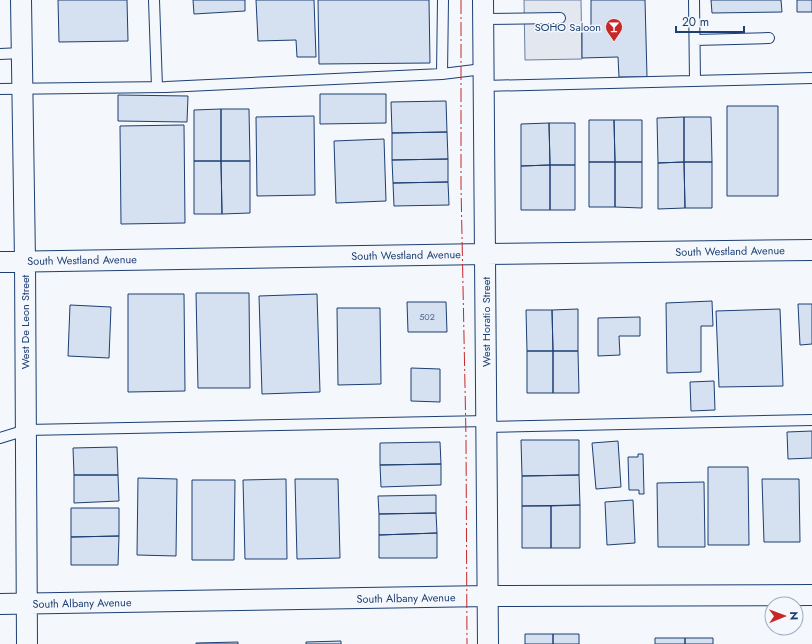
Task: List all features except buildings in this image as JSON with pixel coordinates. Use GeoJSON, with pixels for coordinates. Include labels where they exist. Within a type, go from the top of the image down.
{"type":"FeatureCollection","features":[{"type":"Feature","properties":{"kind":"street","name":"West De Leon Street"},"geometry":{"type":"LineString","coordinates":[[21,0],[25,261],[27,644]]}},
{"type":"Feature","properties":{"kind":"street","name":"West Horatio Street"},"geometry":{"type":"LineString","coordinates":[[483,10],[488,644]]}},
{"type":"Feature","properties":{"kind":"street","name":"South Westland Avenue"},"geometry":{"type":"LineString","coordinates":[[0,262],[812,250]]}},
{"type":"Feature","properties":{"kind":"street","name":"South Albany Avenue"},"geometry":{"type":"LineString","coordinates":[[0,604],[488,596],[812,595]]}},
{"type":"Feature","properties":{"kind":"lane"},"geometry":{"type":"LineString","coordinates":[[154,0],[157,87]]}},
{"type":"Feature","properties":{"kind":"lane"},"geometry":{"type":"LineString","coordinates":[[442,74],[443,0]]}},
{"type":"Feature","properties":{"kind":"lane"},"geometry":{"type":"LineString","coordinates":[[694,0],[695,81]]}},
{"type":"Feature","properties":{"kind":"lane"},"geometry":{"type":"LineString","coordinates":[[483,10],[560,18]]}},
{"type":"Feature","properties":{"kind":"lane"},"geometry":{"type":"LineString","coordinates":[[695,40],[770,38]]}},
{"type":"Feature","properties":{"kind":"lane"},"geometry":{"type":"LineString","coordinates":[[0,54],[22,52]]}},
{"type":"Feature","properties":{"kind":"lane"},"geometry":{"type":"LineString","coordinates":[[0,89],[157,87],[442,74],[484,78],[695,81],[812,78]]}},
{"type":"Feature","properties":{"kind":"lane"},"geometry":{"type":"LineString","coordinates":[[0,438],[26,430],[812,420]]}},
{"type":"Feature","properties":{"kind":"shaded area"},"geometry":{"type":"Polygon","coordinates":[[[524,0],[581,0],[582,59],[525,60],[524,0]]]}},
{"type":"Feature","properties":{"kind":"power"},"geometry":{"type":"LineString","coordinates":[[461,0],[461,186],[466,437],[467,644]]}},
{"type":"Feature","properties":{"kind":"place","name":"SOHO Saloon"},"geometry":{"type":"Point","coordinates":[614,42]}}]}
